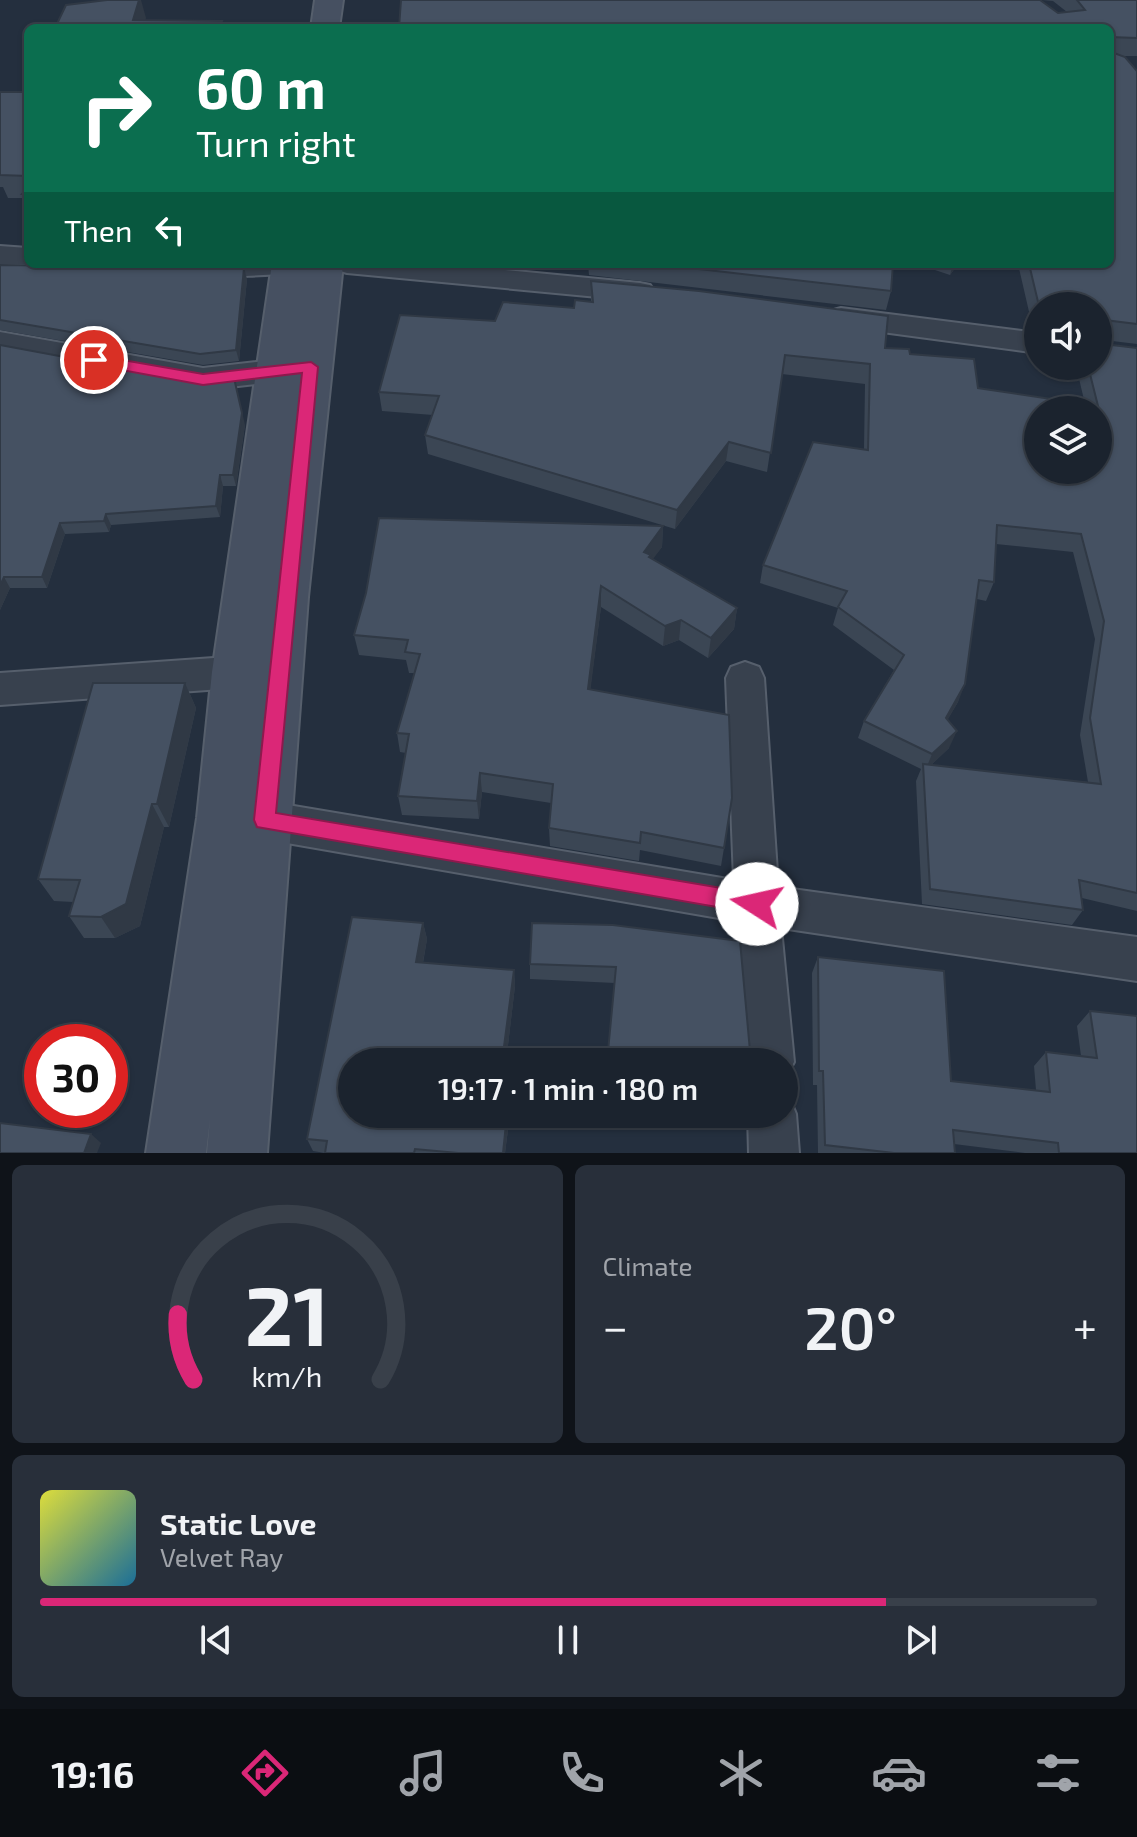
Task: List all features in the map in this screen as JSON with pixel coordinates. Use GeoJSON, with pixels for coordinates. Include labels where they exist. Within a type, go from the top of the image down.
{"type":"FeatureCollection","features":[{"type":"Feature","properties":{"kind":"street"},"geometry":{"type":"LineString","coordinates":[[326,24],[329,0]]}},
{"type":"Feature","properties":{"kind":"street"},"geometry":{"type":"LineString","coordinates":[[349,24],[352,0]]}},
{"type":"Feature","properties":{"kind":"street"},"geometry":{"type":"LineString","coordinates":[[0,255],[24,257]]}},
{"type":"Feature","properties":{"kind":"street"},"geometry":{"type":"LineString","coordinates":[[237,1153],[264,820],[283,643],[294,369],[302,268]]}},
{"type":"Feature","properties":{"kind":"street"},"geometry":{"type":"LineString","coordinates":[[388,268],[666,295]]}},
{"type":"Feature","properties":{"kind":"street"},"geometry":{"type":"LineString","coordinates":[[816,315],[1024,341]]}},
{"type":"Feature","properties":{"kind":"street"},"geometry":{"type":"LineString","coordinates":[[0,342],[203,379],[294,369]]}},
{"type":"Feature","properties":{"kind":"street"},"geometry":{"type":"LineString","coordinates":[[176,1153],[222,818],[235,672],[294,369]]}},
{"type":"Feature","properties":{"kind":"street"},"geometry":{"type":"LineString","coordinates":[[0,689],[235,672],[283,643]]}},
{"type":"Feature","properties":{"kind":"street"},"geometry":{"type":"LineString","coordinates":[[745,678],[757,904],[769,1048]]}},
{"type":"Feature","properties":{"kind":"street"},"geometry":{"type":"LineString","coordinates":[[264,820],[757,904],[1137,959]]}},
{"type":"Feature","properties":{"kind":"street"},"geometry":{"type":"LineString","coordinates":[[773,1128],[774,1153]]}},
{"type":"Feature","properties":{"kind":"building"},"geometry":{"type":"Polygon","coordinates":[[[139,0],[133,20],[222,21],[221,24],[57,24],[66,5],[139,0]]]}},
{"type":"Feature","properties":{"kind":"building"},"geometry":{"type":"Polygon","coordinates":[[[401,0],[1040,0],[1058,13],[1085,10],[1077,0],[1137,0],[1137,38],[1114,37],[1114,24],[399,24],[401,0]]]}},
{"type":"Feature","properties":{"kind":"building"},"geometry":{"type":"Polygon","coordinates":[[[1114,53],[1125,57],[1137,71],[1137,324],[1112,321],[1112,292],[1036,292],[1030,268],[1114,268],[1114,53]]]}},
{"type":"Feature","properties":{"kind":"building"},"geometry":{"type":"Polygon","coordinates":[[[0,92],[24,92],[24,176],[0,175],[0,92]]]}},
{"type":"Feature","properties":{"kind":"building"},"geometry":{"type":"Polygon","coordinates":[[[0,265],[24,265],[24,268],[244,268],[236,350],[200,354],[0,320],[0,265]]]}},
{"type":"Feature","properties":{"kind":"building"},"geometry":{"type":"Polygon","coordinates":[[[690,268],[893,268],[891,291],[690,268]]]}},
{"type":"Feature","properties":{"kind":"building"},"geometry":{"type":"Polygon","coordinates":[[[591,281],[699,291],[888,316],[885,348],[909,349],[910,354],[974,359],[978,388],[1031,396],[1024,396],[1024,484],[1112,484],[1112,396],[1096,396],[1092,380],[1112,380],[1112,345],[1137,348],[1137,893],[1079,880],[1083,910],[930,889],[923,764],[1101,784],[1090,718],[1104,621],[1081,534],[997,525],[994,582],[979,580],[965,684],[946,718],[957,731],[932,754],[864,721],[904,655],[838,607],[847,591],[763,565],[813,442],[868,450],[870,364],[785,355],[771,453],[729,442],[677,510],[425,435],[439,396],[379,392],[400,315],[495,321],[503,302],[574,308],[575,300],[593,302],[591,281]]]}},
{"type":"Feature","properties":{"kind":"building"},"geometry":{"type":"Polygon","coordinates":[[[0,345],[199,382],[234,378],[242,413],[233,475],[220,475],[216,506],[106,514],[104,521],[60,523],[42,577],[4,577],[0,586],[0,345]]]}},
{"type":"Feature","properties":{"kind":"building"},"geometry":{"type":"Polygon","coordinates":[[[379,518],[663,526],[644,552],[737,608],[711,638],[681,620],[665,626],[601,586],[588,689],[729,715],[732,798],[724,848],[641,832],[640,843],[549,828],[553,784],[480,773],[477,801],[398,796],[409,734],[397,733],[420,654],[405,652],[408,640],[354,635],[366,593],[379,518]]]}},
{"type":"Feature","properties":{"kind":"building"},"geometry":{"type":"Polygon","coordinates":[[[93,683],[185,683],[157,804],[152,804],[126,904],[101,917],[69,916],[80,880],[38,879],[93,683]]]}},
{"type":"Feature","properties":{"kind":"building"},"geometry":{"type":"Polygon","coordinates":[[[352,917],[423,923],[416,962],[514,970],[504,1048],[338,1048],[338,1128],[506,1128],[503,1153],[415,1149],[414,1153],[325,1153],[327,1141],[307,1139],[352,917]]]}},
{"type":"Feature","properties":{"kind":"building"},"geometry":{"type":"Polygon","coordinates":[[[532,923],[613,925],[740,941],[750,1048],[608,1048],[616,967],[530,964],[532,923]]]}},
{"type":"Feature","properties":{"kind":"building"},"geometry":{"type":"Polygon","coordinates":[[[818,957],[944,971],[951,1081],[1050,1092],[1046,1052],[1097,1058],[1090,1011],[1137,1016],[1137,1153],[1059,1153],[1058,1143],[953,1130],[955,1153],[894,1153],[825,1145],[823,1071],[819,1071],[818,957]]]}},
{"type":"Feature","properties":{"kind":"building"},"geometry":{"type":"Polygon","coordinates":[[[0,1123],[91,1134],[84,1153],[0,1153],[0,1123]]]}},
{"type":"Feature","properties":{"kind":"route"},"geometry":{"type":"LineString","coordinates":[[94,360],[160,374],[203,379],[311,367],[264,820],[757,904]]}}]}
